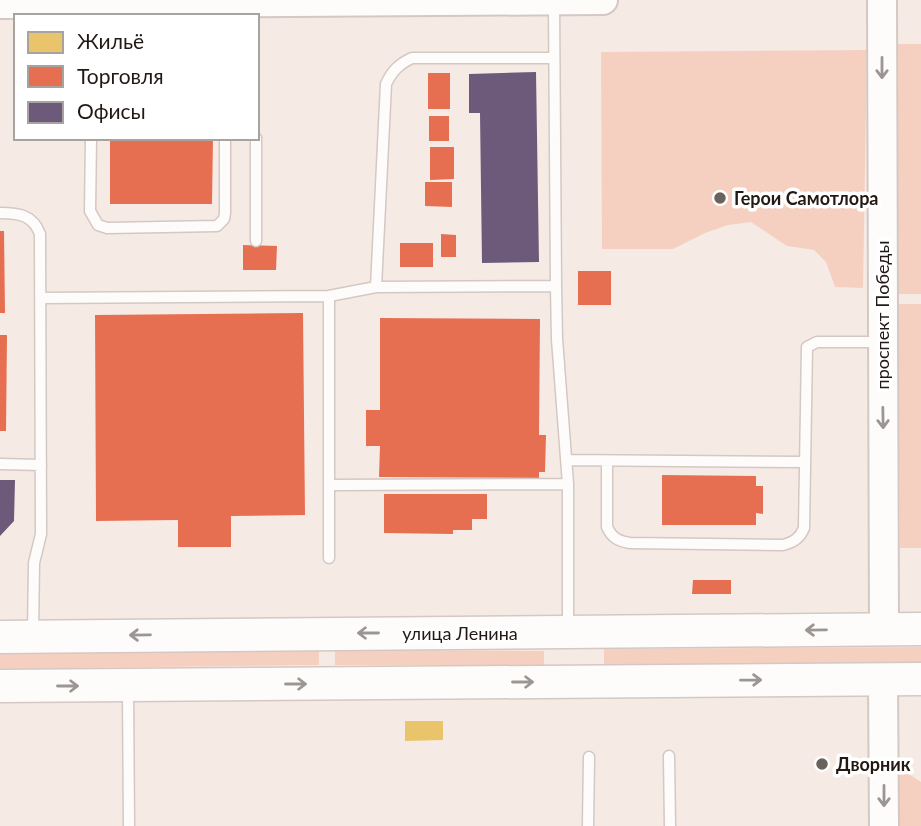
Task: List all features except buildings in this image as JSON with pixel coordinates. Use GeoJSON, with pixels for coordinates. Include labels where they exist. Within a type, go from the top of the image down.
{"type":"FeatureCollection","features":[{"type":"Feature","properties":{"kind":"main road"},"geometry":{"type":"LineString","coordinates":[[0,4],[90,10],[127,2],[225,10],[603,0]]}},
{"type":"Feature","properties":{"kind":"main road","name":"проспект Победы"},"geometry":{"type":"LineString","coordinates":[[881,0],[884,629]]}},
{"type":"Feature","properties":{"kind":"main road","name":"улица Ленина"},"geometry":{"type":"LineString","coordinates":[[0,637],[921,629]]}},
{"type":"Feature","properties":{"kind":"main road"},"geometry":{"type":"LineString","coordinates":[[571,632],[575,682]]}},
{"type":"Feature","properties":{"kind":"main road"},"geometry":{"type":"LineString","coordinates":[[883,679],[884,826]]}},
{"type":"Feature","properties":{"kind":"main road"},"geometry":{"type":"LineString","coordinates":[[0,686],[921,679]]}},
{"type":"Feature","properties":{"kind":"lane"},"geometry":{"type":"LineString","coordinates":[[554,0],[556,286],[568,484],[571,632]]}},
{"type":"Feature","properties":{"kind":"lane"},"geometry":{"type":"LineString","coordinates":[[376,287],[386,84],[391,74],[401,63],[412,58],[554,58]]}},
{"type":"Feature","properties":{"kind":"lane"},"geometry":{"type":"LineString","coordinates":[[90,140],[90,211],[98,225],[119,228],[217,226],[224,219],[225,213],[225,140]]}},
{"type":"Feature","properties":{"kind":"lane"},"geometry":{"type":"LineString","coordinates":[[256,140],[256,241]]}},
{"type":"Feature","properties":{"kind":"lane"},"geometry":{"type":"LineString","coordinates":[[0,213],[20,213],[37,226],[40,234],[41,534],[34,563],[33,637]]}},
{"type":"Feature","properties":{"kind":"lane"},"geometry":{"type":"LineString","coordinates":[[41,298],[329,296],[376,287],[556,286]]}},
{"type":"Feature","properties":{"kind":"lane"},"geometry":{"type":"LineString","coordinates":[[329,296],[329,558]]}},
{"type":"Feature","properties":{"kind":"lane"},"geometry":{"type":"LineString","coordinates":[[607,461],[607,527],[611,536],[620,541],[630,544],[783,545],[793,542],[804,528],[807,347],[817,342],[882,342]]}},
{"type":"Feature","properties":{"kind":"lane"},"geometry":{"type":"LineString","coordinates":[[566,460],[805,462]]}},
{"type":"Feature","properties":{"kind":"lane"},"geometry":{"type":"LineString","coordinates":[[0,464],[41,465]]}},
{"type":"Feature","properties":{"kind":"lane"},"geometry":{"type":"LineString","coordinates":[[329,485],[568,484]]}},
{"type":"Feature","properties":{"kind":"lane"},"geometry":{"type":"LineString","coordinates":[[128,685],[129,826]]}},
{"type":"Feature","properties":{"kind":"lane"},"geometry":{"type":"LineString","coordinates":[[669,756],[670,826]]}},
{"type":"Feature","properties":{"kind":"lane"},"geometry":{"type":"LineString","coordinates":[[588,826],[589,757]]}},
{"type":"Feature","properties":{"kind":"shaded area"},"geometry":{"type":"Polygon","coordinates":[[[897,44],[921,44],[921,294],[898,294],[897,44]]]}},
{"type":"Feature","properties":{"kind":"shaded area"},"geometry":{"type":"Polygon","coordinates":[[[867,50],[863,288],[835,287],[826,262],[814,250],[787,246],[751,222],[728,225],[673,249],[602,249],[601,52],[867,50]]]}},
{"type":"Feature","properties":{"kind":"shaded area"},"geometry":{"type":"Polygon","coordinates":[[[898,304],[921,304],[921,548],[900,548],[898,304]]]}},
{"type":"Feature","properties":{"kind":"shaded area"},"geometry":{"type":"Polygon","coordinates":[[[921,647],[921,662],[604,665],[604,649],[921,647]]]}},
{"type":"Feature","properties":{"kind":"shaded area"},"geometry":{"type":"Polygon","coordinates":[[[335,650],[544,651],[544,665],[335,665],[335,650]]]}},
{"type":"Feature","properties":{"kind":"shaded area"},"geometry":{"type":"Polygon","coordinates":[[[319,651],[319,665],[0,669],[0,652],[319,651]]]}},
{"type":"Feature","properties":{"kind":"shaded area"},"geometry":{"type":"Polygon","coordinates":[[[895,765],[921,782],[921,826],[896,826],[895,765]]]}},
{"type":"Feature","properties":{"kind":"place","name":"Герои Самотлора"},"geometry":{"type":"Point","coordinates":[720,198]}},
{"type":"Feature","properties":{"kind":"place","name":"Дворник"},"geometry":{"type":"Point","coordinates":[822,764]}}]}
